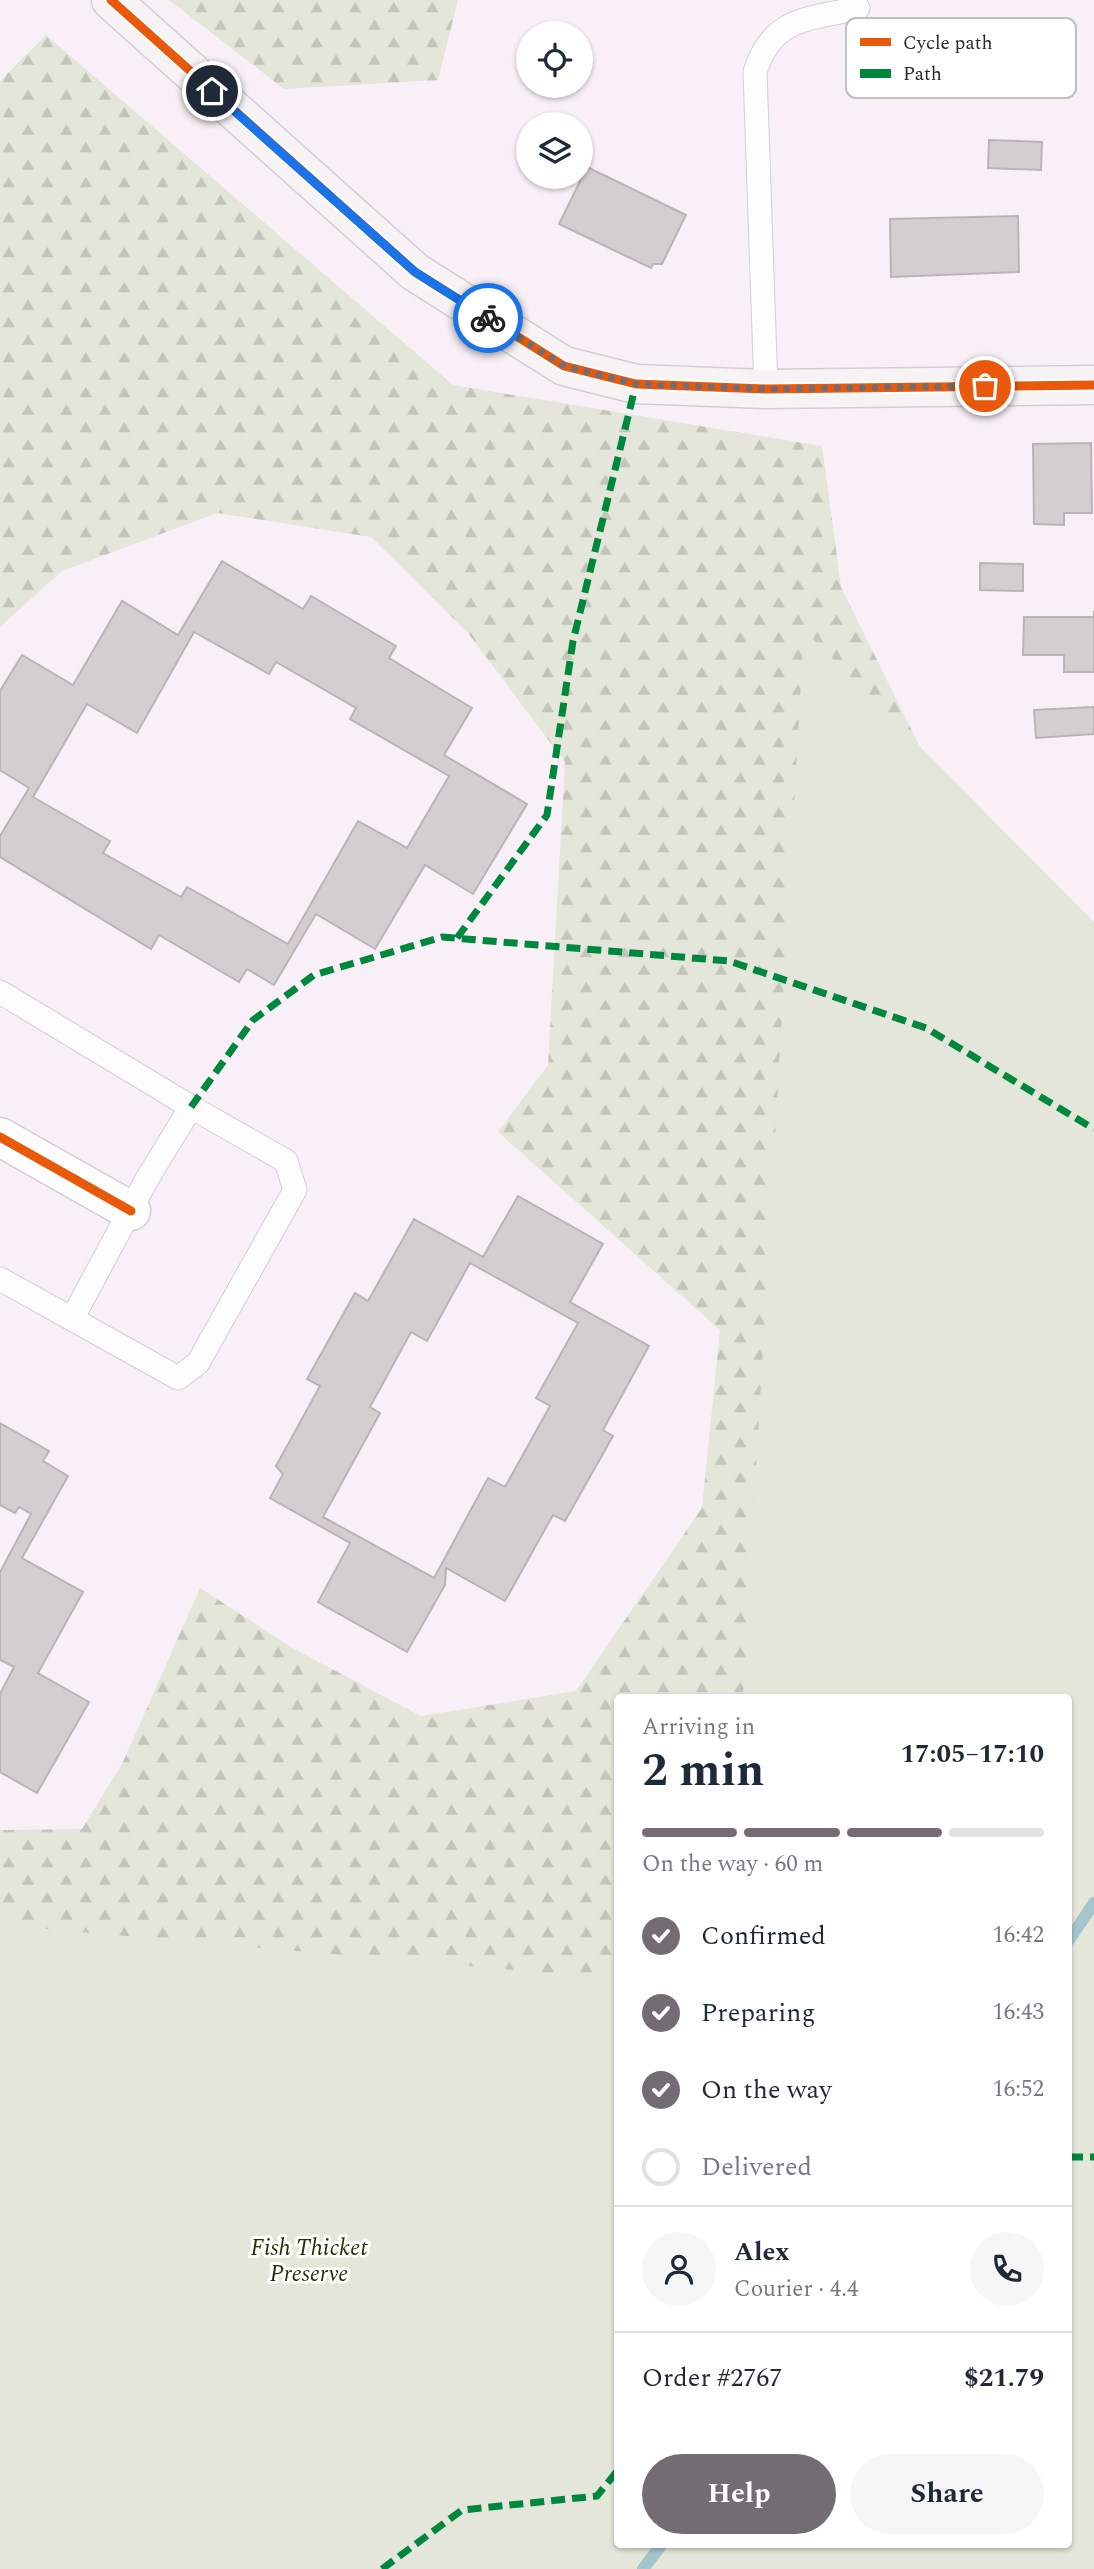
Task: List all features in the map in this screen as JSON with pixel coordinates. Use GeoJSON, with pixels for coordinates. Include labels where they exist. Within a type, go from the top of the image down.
{"type":"FeatureCollection","features":[{"type":"Feature","properties":{"kind":"street"},"geometry":{"type":"LineString","coordinates":[[111,0],[415,272],[564,366],[636,384],[766,389],[1094,385]]}},
{"type":"Feature","properties":{"kind":"street"},"geometry":{"type":"LineString","coordinates":[[0,1137],[131,1211]]}},
{"type":"Feature","properties":{"kind":"lane"},"geometry":{"type":"LineString","coordinates":[[766,389],[755,72],[768,43],[786,25],[858,8]]}},
{"type":"Feature","properties":{"kind":"lane"},"geometry":{"type":"LineString","coordinates":[[0,992],[286,1161],[295,1190],[198,1363],[178,1378],[0,1279]]}},
{"type":"Feature","properties":{"kind":"lane"},"geometry":{"type":"LineString","coordinates":[[72,1319],[191,1107]]}},
{"type":"Feature","properties":{"kind":"green space"},"geometry":{"type":"Polygon","coordinates":[[[169,0],[458,0],[438,80],[284,89],[169,0]]]}},
{"type":"Feature","properties":{"kind":"green space"},"geometry":{"type":"Polygon","coordinates":[[[46,35],[453,385],[822,446],[841,587],[986,881],[1094,985],[1094,2569],[0,2569],[0,1830],[82,1829],[123,1762],[200,1588],[296,1650],[421,1716],[576,1691],[702,1508],[720,1330],[498,1132],[548,1065],[565,762],[468,633],[371,537],[217,513],[62,571],[0,627],[0,81],[46,35]]]}},
{"type":"Feature","properties":{"kind":"green space","name":"Fish Thicket Preserve"},"geometry":{"type":"Polygon","coordinates":[[[804,630],[1094,922],[1094,2569],[0,2569],[0,1925],[614,1979],[614,2548],[1072,2548],[1072,1694],[743,1694],[804,630]]]}},
{"type":"Feature","properties":{"kind":"building"},"geometry":{"type":"Polygon","coordinates":[[[989,140],[1042,142],[1041,170],[988,168],[989,140]]]}},
{"type":"Feature","properties":{"kind":"building"},"geometry":{"type":"Polygon","coordinates":[[[593,170],[686,215],[662,264],[653,264],[651,268],[559,224],[576,189],[593,189],[593,170]]]}},
{"type":"Feature","properties":{"kind":"building"},"geometry":{"type":"Polygon","coordinates":[[[1018,216],[1019,272],[891,277],[890,219],[1018,216]]]}},
{"type":"Feature","properties":{"kind":"building"},"geometry":{"type":"Polygon","coordinates":[[[1091,443],[1092,513],[1064,513],[1064,525],[1034,524],[1033,444],[1091,443]]]}},
{"type":"Feature","properties":{"kind":"building"},"geometry":{"type":"Polygon","coordinates":[[[222,561],[303,609],[311,596],[396,646],[389,658],[472,708],[444,755],[527,804],[473,894],[425,865],[375,949],[316,914],[274,985],[247,969],[239,982],[159,935],[151,949],[0,857],[0,836],[29,788],[0,770],[0,691],[22,655],[73,685],[122,601],[178,635],[222,561]],[[194,632],[137,733],[87,704],[33,797],[110,841],[103,853],[181,897],[187,887],[288,944],[358,821],[407,848],[449,776],[350,719],[356,708],[276,662],[269,674],[194,632]]]}},
{"type":"Feature","properties":{"kind":"building"},"geometry":{"type":"Polygon","coordinates":[[[980,563],[1023,564],[1023,591],[980,590],[980,563]]]}},
{"type":"Feature","properties":{"kind":"building"},"geometry":{"type":"Polygon","coordinates":[[[1024,617],[1094,617],[1094,672],[1064,672],[1064,655],[1023,655],[1024,617]]]}},
{"type":"Feature","properties":{"kind":"building"},"geometry":{"type":"Polygon","coordinates":[[[1094,707],[1094,734],[1036,738],[1034,710],[1094,707]]]}},
{"type":"Feature","properties":{"kind":"building"},"geometry":{"type":"Polygon","coordinates":[[[518,1196],[603,1244],[570,1302],[649,1346],[603,1430],[613,1436],[565,1521],[553,1515],[505,1601],[446,1568],[445,1585],[407,1652],[318,1602],[350,1543],[270,1498],[283,1474],[276,1466],[320,1386],[307,1379],[355,1293],[368,1301],[414,1219],[483,1257],[518,1196]],[[470,1263],[427,1341],[411,1332],[370,1407],[380,1413],[323,1517],[434,1578],[488,1478],[505,1487],[550,1406],[536,1398],[578,1323],[470,1263]]]}},
{"type":"Feature","properties":{"kind":"building"},"geometry":{"type":"Polygon","coordinates":[[[0,1423],[49,1451],[43,1461],[68,1476],[22,1558],[83,1592],[38,1673],[89,1702],[37,1793],[0,1772],[0,1694],[14,1667],[0,1660],[0,1572],[31,1514],[19,1507],[15,1513],[0,1505],[0,1423]]]}},
{"type":"Feature","properties":{"kind":"waterway"},"geometry":{"type":"LineString","coordinates":[[1072,1936],[1094,1903]]}},
{"type":"Feature","properties":{"kind":"waterway"},"geometry":{"type":"LineString","coordinates":[[643,2569],[659,2548]]}},
{"type":"Feature","properties":{"kind":"marked path"},"geometry":{"type":"LineString","coordinates":[[457,938],[547,815],[573,641],[636,384]]}},
{"type":"Feature","properties":{"kind":"marked path"},"geometry":{"type":"LineString","coordinates":[[191,1107],[253,1020],[314,975],[442,937],[729,961],[926,1028],[1094,1129]]}},
{"type":"Feature","properties":{"kind":"marked path"},"geometry":{"type":"LineString","coordinates":[[1072,2157],[1094,2157]]}},
{"type":"Feature","properties":{"kind":"marked path"},"geometry":{"type":"LineString","coordinates":[[382,2569],[462,2510],[597,2496],[614,2475]]}},
{"type":"Feature","properties":{"kind":"cycle path"},"geometry":{"type":"LineString","coordinates":[[111,0],[415,272],[564,366],[636,384],[766,389],[1094,385]]}},
{"type":"Feature","properties":{"kind":"cycle path"},"geometry":{"type":"LineString","coordinates":[[0,1137],[131,1211]]}},
{"type":"Feature","properties":{"kind":"way so far"},"geometry":{"type":"LineString","coordinates":[[488,318],[564,366],[636,384],[766,389],[985,386]]}},
{"type":"Feature","properties":{"kind":"route"},"geometry":{"type":"LineString","coordinates":[[212,91],[415,272],[488,318]]}}]}
